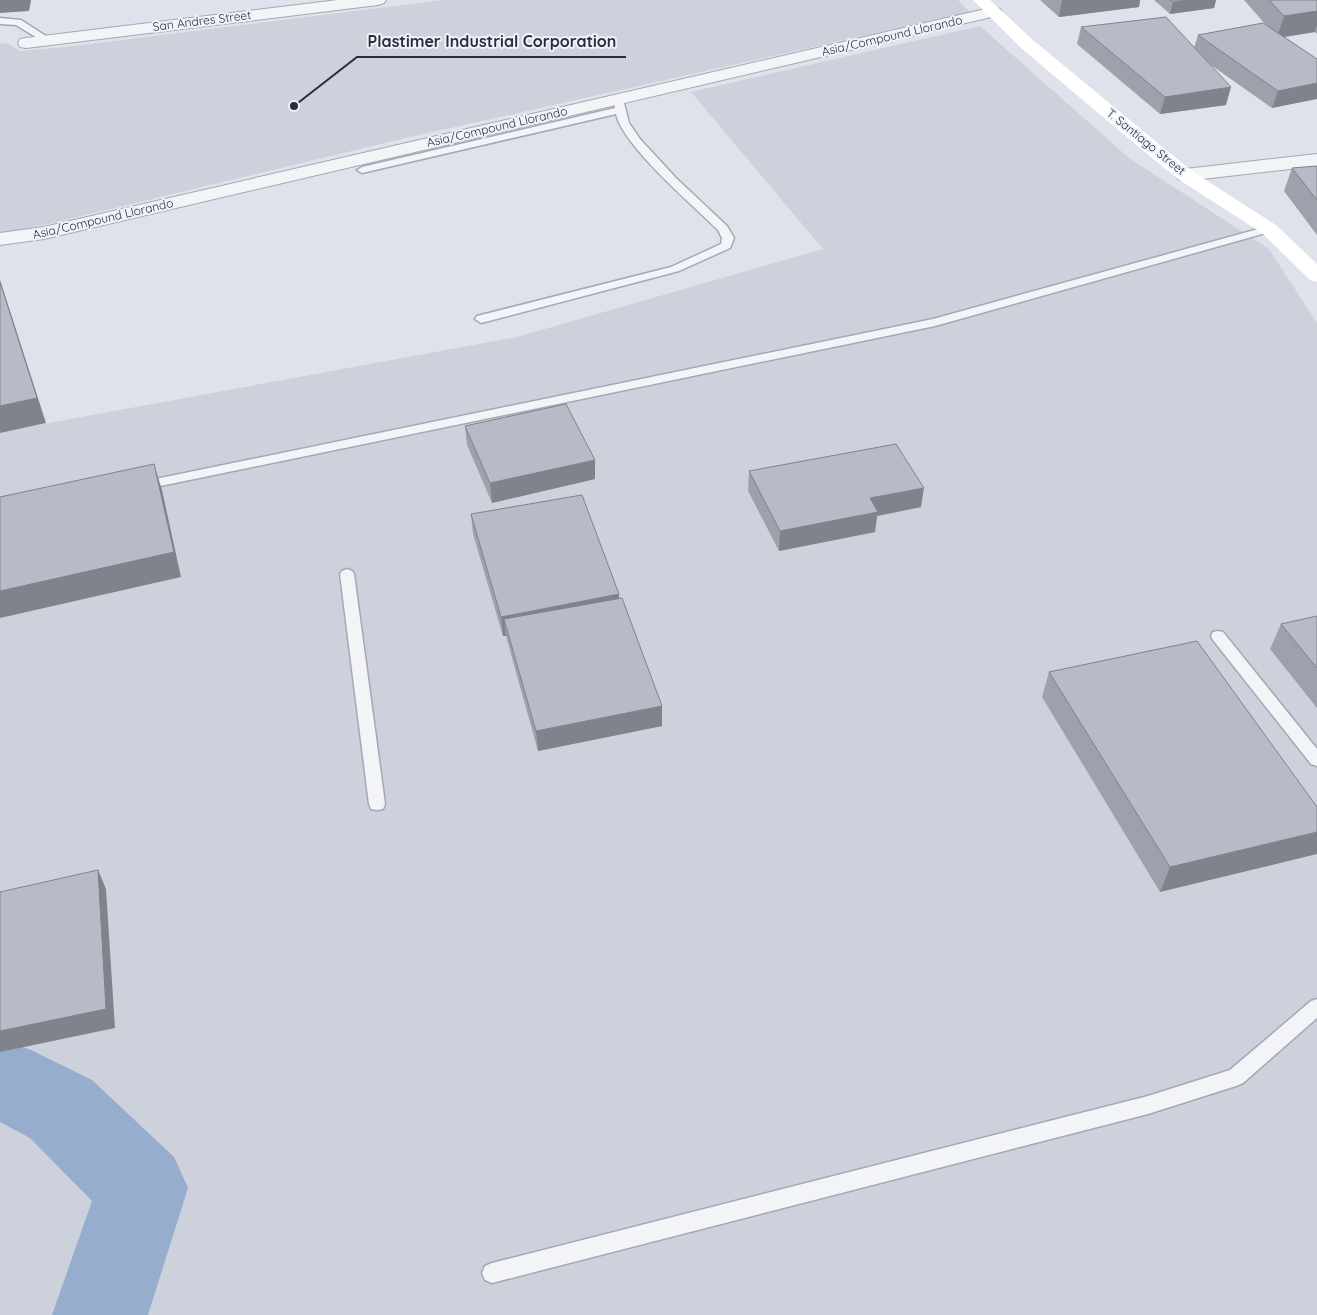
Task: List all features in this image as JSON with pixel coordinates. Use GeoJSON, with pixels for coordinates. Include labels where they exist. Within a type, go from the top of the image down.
{"type":"FeatureCollection","features":[{"type":"Feature","properties":{"kind":"main road","name":"T. Santiago Street"},"geometry":{"type":"LineString","coordinates":[[987,6],[1027,44],[1186,175],[1269,229],[1317,276]]}},
{"type":"Feature","properties":{"kind":"street","name":"San Andres Street"},"geometry":{"type":"LineString","coordinates":[[26,43],[378,0]]}},
{"type":"Feature","properties":{"kind":"street","name":"Asia/Compound Llorando"},"geometry":{"type":"LineString","coordinates":[[0,239],[44,233],[618,104],[987,6]]}},
{"type":"Feature","properties":{"kind":"street"},"geometry":{"type":"LineString","coordinates":[[1186,175],[1317,160]]}},
{"type":"Feature","properties":{"kind":"lane"},"geometry":{"type":"LineString","coordinates":[[0,21],[18,22],[47,40]]}},
{"type":"Feature","properties":{"kind":"lane"},"geometry":{"type":"LineString","coordinates":[[362,170],[618,104],[626,128],[656,163],[723,228],[728,238],[726,246],[675,269],[480,319]]}},
{"type":"Feature","properties":{"kind":"lane"},"geometry":{"type":"LineString","coordinates":[[127,489],[935,322],[1269,229]]}},
{"type":"Feature","properties":{"kind":"lane"},"geometry":{"type":"LineString","coordinates":[[346,574],[377,804]]}},
{"type":"Feature","properties":{"kind":"lane"},"geometry":{"type":"LineString","coordinates":[[1218,636],[1317,760]]}},
{"type":"Feature","properties":{"kind":"lane"},"geometry":{"type":"LineString","coordinates":[[492,1273],[1148,1105],[1236,1077],[1317,1007]]}},
{"type":"Feature","properties":{"kind":"shaded area"},"geometry":{"type":"Polygon","coordinates":[[[443,0],[958,0],[970,12],[410,137],[40,226],[0,233],[0,44],[7,43],[20,51],[66,47],[443,0]]]}},
{"type":"Feature","properties":{"kind":"shaded area"},"geometry":{"type":"Polygon","coordinates":[[[980,26],[1129,158],[1269,249],[1317,323],[1317,1315],[0,1315],[0,432],[517,337],[823,249],[691,92],[980,26]]]}},
{"type":"Feature","properties":{"kind":"building"},"geometry":{"type":"Polygon","coordinates":[[[1170,0],[1189,0],[1173,2],[1170,0]]]}},
{"type":"Feature","properties":{"kind":"building"},"geometry":{"type":"Polygon","coordinates":[[[1269,0],[1317,0],[1317,11],[1284,16],[1269,0]]]}},
{"type":"Feature","properties":{"kind":"building"},"geometry":{"type":"Polygon","coordinates":[[[1166,17],[1231,87],[1165,97],[1081,27],[1166,17]]]}},
{"type":"Feature","properties":{"kind":"building"},"geometry":{"type":"Polygon","coordinates":[[[1263,23],[1317,59],[1317,83],[1278,91],[1198,35],[1263,23]]]}},
{"type":"Feature","properties":{"kind":"building"},"geometry":{"type":"Polygon","coordinates":[[[1317,166],[1317,200],[1292,168],[1317,166]]]}},
{"type":"Feature","properties":{"kind":"building"},"geometry":{"type":"Polygon","coordinates":[[[0,282],[37,398],[0,406],[0,282]]]}},
{"type":"Feature","properties":{"kind":"building"},"geometry":{"type":"Polygon","coordinates":[[[566,404],[595,460],[490,483],[465,426],[566,404]]]}},
{"type":"Feature","properties":{"kind":"building"},"geometry":{"type":"Polygon","coordinates":[[[896,444],[924,488],[870,498],[878,512],[780,531],[749,471],[896,444]]]}},
{"type":"Feature","properties":{"kind":"building"},"geometry":{"type":"Polygon","coordinates":[[[154,464],[174,552],[0,591],[0,497],[154,464]]]}},
{"type":"Feature","properties":{"kind":"building"},"geometry":{"type":"Polygon","coordinates":[[[582,495],[619,594],[501,617],[471,514],[582,495]]]}},
{"type":"Feature","properties":{"kind":"building"},"geometry":{"type":"Polygon","coordinates":[[[622,598],[662,706],[536,731],[504,619],[622,598]]]}},
{"type":"Feature","properties":{"kind":"building"},"geometry":{"type":"Polygon","coordinates":[[[1317,616],[1317,668],[1281,624],[1317,616]]]}},
{"type":"Feature","properties":{"kind":"building"},"geometry":{"type":"Polygon","coordinates":[[[1197,641],[1317,807],[1317,832],[1170,867],[1049,672],[1197,641]]]}},
{"type":"Feature","properties":{"kind":"building"},"geometry":{"type":"Polygon","coordinates":[[[98,870],[106,1009],[0,1031],[0,892],[98,870]]]}},
{"type":"Feature","properties":{"kind":"waterway"},"geometry":{"type":"LineString","coordinates":[[0,1078],[61,1109],[142,1188],[100,1315]]}},
{"type":"Feature","properties":{"kind":"place","name":"Plastimer Industrial Corporation"},"geometry":{"type":"Point","coordinates":[294,106]}}]}
